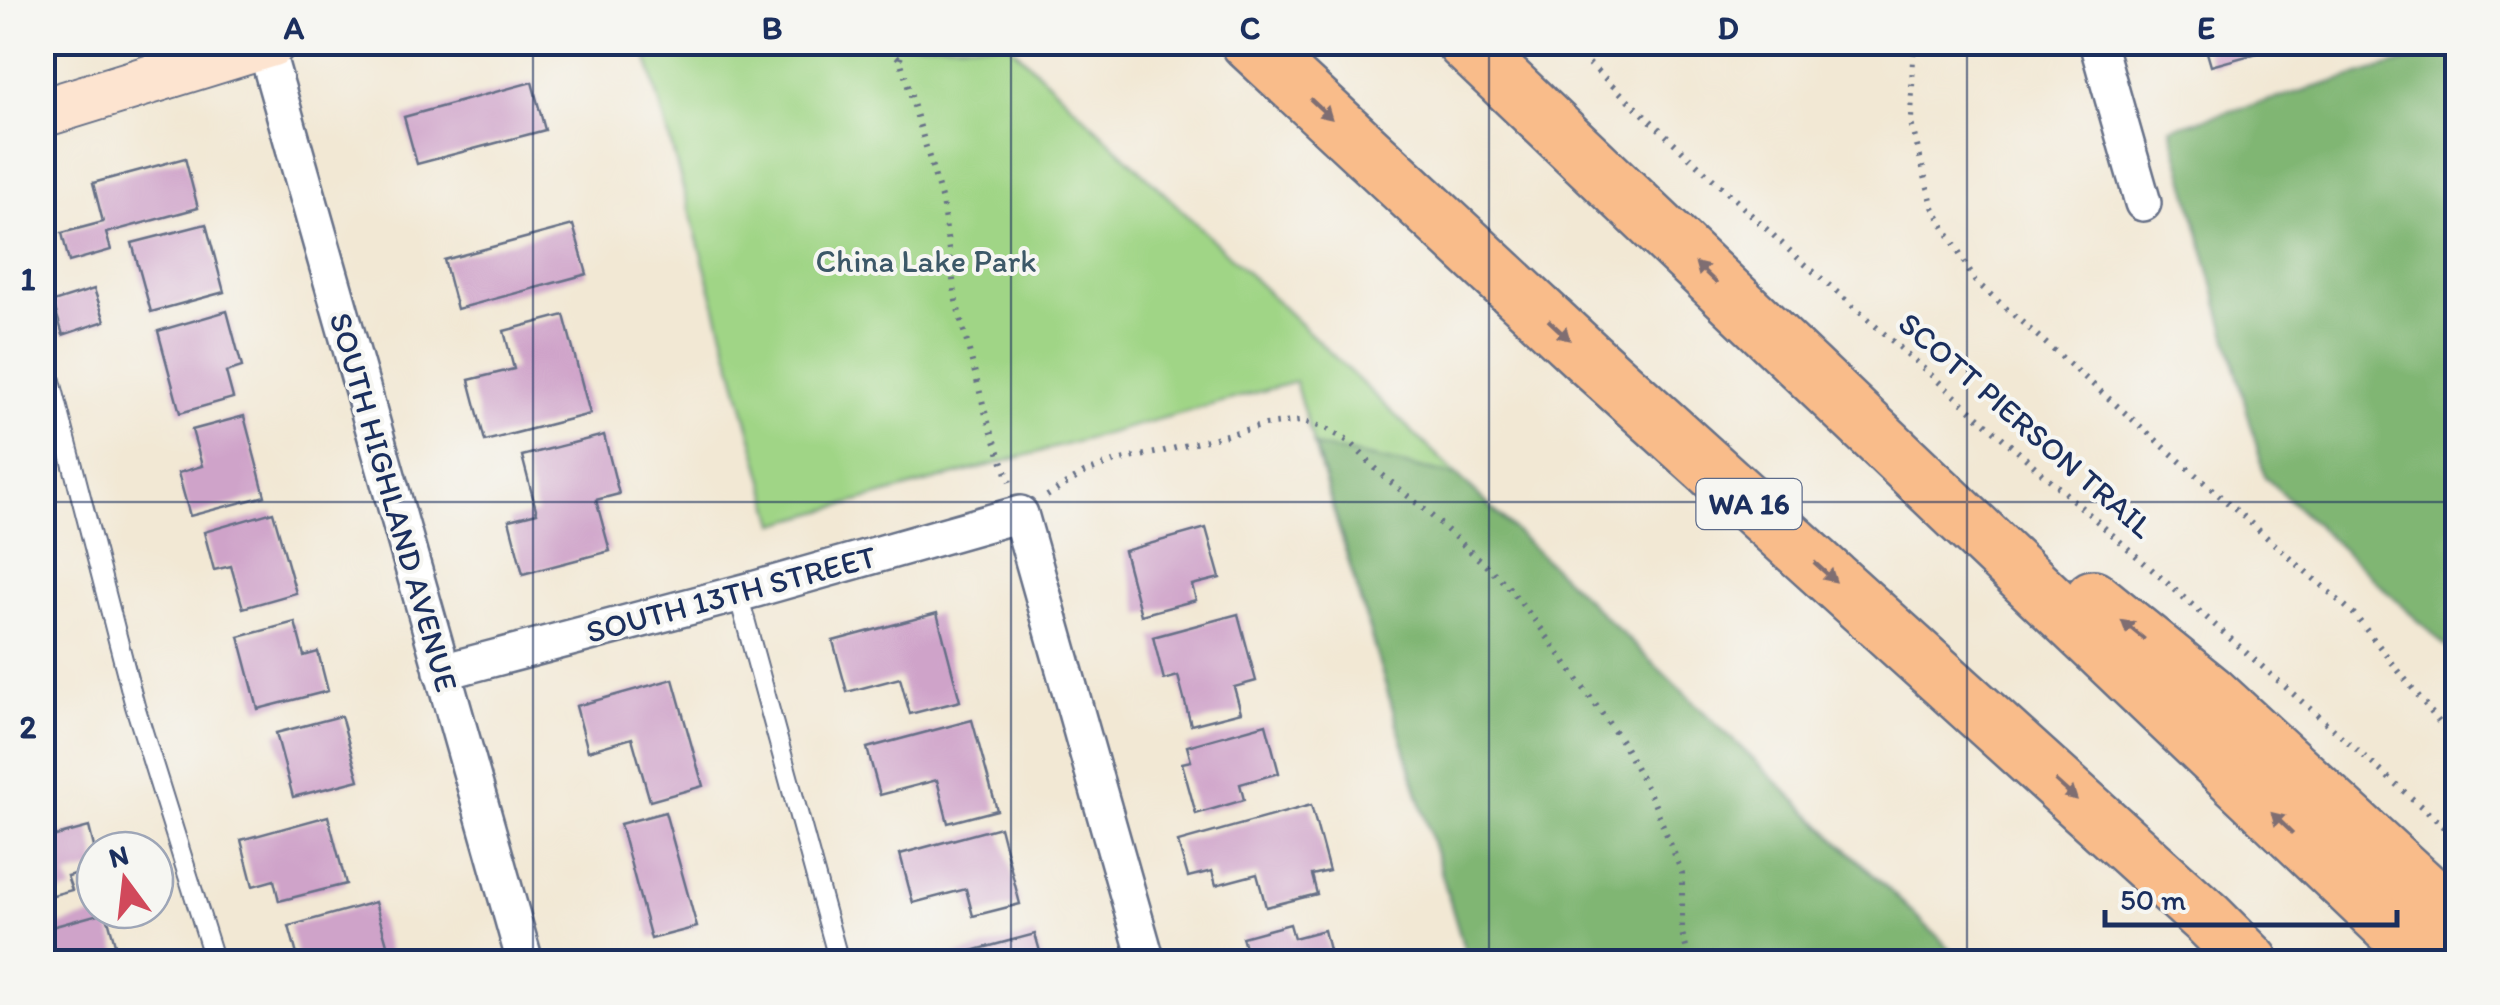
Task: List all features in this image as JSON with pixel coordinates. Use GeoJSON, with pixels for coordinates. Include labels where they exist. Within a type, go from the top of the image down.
{"type":"FeatureCollection","features":[{"type":"Feature","properties":{"kind":"highway","name":"WA 16"},"geometry":{"type":"LineString","coordinates":[[1250,42],[1587,357],[2193,905],[2251,962]]}},
{"type":"Feature","properties":{"kind":"highway"},"geometry":{"type":"LineString","coordinates":[[1464,42],[2428,962]]}},
{"type":"Feature","properties":{"kind":"highway"},"geometry":{"type":"LineString","coordinates":[[1776,340],[2209,692],[2458,921]]}},
{"type":"Feature","properties":{"kind":"main road"},"geometry":{"type":"LineString","coordinates":[[42,113],[267,43]]}},
{"type":"Feature","properties":{"kind":"street"},"geometry":{"type":"LineString","coordinates":[[2097,42],[2143,203]]}},
{"type":"Feature","properties":{"kind":"street","name":"SOUTH HIGHLAND AVENUE"},"geometry":{"type":"LineString","coordinates":[[267,43],[525,962]]}},
{"type":"Feature","properties":{"kind":"street"},"geometry":{"type":"LineString","coordinates":[[1021,513],[1147,962]]}},
{"type":"Feature","properties":{"kind":"street","name":"SOUTH 13TH STREET"},"geometry":{"type":"LineString","coordinates":[[442,672],[738,594],[1021,513]]}},
{"type":"Feature","properties":{"kind":"lane"},"geometry":{"type":"LineString","coordinates":[[42,346],[135,706],[215,962]]}},
{"type":"Feature","properties":{"kind":"lane"},"geometry":{"type":"LineString","coordinates":[[738,594],[839,962]]}},
{"type":"Feature","properties":{"kind":"path"},"geometry":{"type":"LineString","coordinates":[[880,42],[900,58]]}},
{"type":"Feature","properties":{"kind":"path"},"geometry":{"type":"LineString","coordinates":[[905,42],[900,58],[942,201],[956,301],[986,418],[1021,513],[1084,473],[1116,461],[1265,425],[1302,421],[1350,442],[1380,474],[1424,508],[1506,584],[1622,742],[1654,800],[1682,873],[1682,933],[1690,962]]}},
{"type":"Feature","properties":{"kind":"path","name":"SCOTT PIERSON TRAIL"},"geometry":{"type":"LineString","coordinates":[[1566,42],[1789,250],[2455,837]]}},
{"type":"Feature","properties":{"kind":"path"},"geometry":{"type":"LineString","coordinates":[[1916,42],[1911,123],[1933,207],[1974,281],[2354,613],[2454,741],[2455,837]]}},
{"type":"Feature","properties":{"kind":"green space","name":"China Lake Park"},"geometry":{"type":"Polygon","coordinates":[[[643,43],[1010,43],[1964,962],[1468,962],[1295,382],[776,524],[643,43]]]}},
{"type":"Feature","properties":{"kind":"green space"},"geometry":{"type":"Polygon","coordinates":[[[2458,47],[2457,657],[2265,477],[2171,128],[2458,47]]]}},
{"type":"Feature","properties":{"kind":"green space"},"geometry":{"type":"Polygon","coordinates":[[[1315,446],[1458,476],[1964,962],[1468,962],[1315,446]]]}},
{"type":"Feature","properties":{"kind":"building"},"geometry":{"type":"Polygon","coordinates":[[[2204,42],[2255,42],[2258,53],[2211,66],[2204,42]]]}},
{"type":"Feature","properties":{"kind":"building"},"geometry":{"type":"Polygon","coordinates":[[[532,82],[545,130],[417,164],[404,117],[532,82]]]}},
{"type":"Feature","properties":{"kind":"building"},"geometry":{"type":"Polygon","coordinates":[[[185,158],[198,208],[106,233],[111,250],[69,262],[62,233],[103,222],[93,183],[185,158]]]}},
{"type":"Feature","properties":{"kind":"building"},"geometry":{"type":"Polygon","coordinates":[[[206,224],[224,292],[151,312],[132,243],[206,224]]]}},
{"type":"Feature","properties":{"kind":"building"},"geometry":{"type":"Polygon","coordinates":[[[573,225],[587,274],[457,309],[444,260],[573,225]]]}},
{"type":"Feature","properties":{"kind":"building"},"geometry":{"type":"Polygon","coordinates":[[[94,289],[105,321],[63,335],[53,302],[94,289]]]}},
{"type":"Feature","properties":{"kind":"building"},"geometry":{"type":"Polygon","coordinates":[[[227,311],[242,367],[226,372],[233,398],[180,413],[158,331],[227,311]]]}},
{"type":"Feature","properties":{"kind":"building"},"geometry":{"type":"Polygon","coordinates":[[[564,315],[590,414],[485,441],[469,380],[514,369],[504,331],[564,315]]]}},
{"type":"Feature","properties":{"kind":"building"},"geometry":{"type":"Polygon","coordinates":[[[244,416],[265,496],[190,516],[178,473],[202,466],[192,430],[244,416]]]}},
{"type":"Feature","properties":{"kind":"building"},"geometry":{"type":"Polygon","coordinates":[[[604,435],[619,494],[596,500],[610,551],[523,574],[509,520],[537,513],[522,456],[604,435]]]}},
{"type":"Feature","properties":{"kind":"building"},"geometry":{"type":"Polygon","coordinates":[[[273,512],[296,593],[243,608],[231,566],[214,570],[204,532],[273,512]]]}},
{"type":"Feature","properties":{"kind":"building"},"geometry":{"type":"Polygon","coordinates":[[[1206,528],[1220,578],[1192,585],[1196,600],[1141,615],[1124,551],[1206,528]]]}},
{"type":"Feature","properties":{"kind":"building"},"geometry":{"type":"Polygon","coordinates":[[[937,613],[960,701],[910,714],[900,678],[847,692],[833,641],[937,613]]]}},
{"type":"Feature","properties":{"kind":"building"},"geometry":{"type":"Polygon","coordinates":[[[1238,614],[1256,681],[1234,687],[1241,712],[1191,725],[1178,676],[1164,680],[1153,637],[1238,614]]]}},
{"type":"Feature","properties":{"kind":"building"},"geometry":{"type":"Polygon","coordinates":[[[295,622],[304,656],[318,652],[328,691],[258,709],[239,637],[295,622]]]}},
{"type":"Feature","properties":{"kind":"building"},"geometry":{"type":"Polygon","coordinates":[[[673,679],[703,786],[650,801],[632,738],[588,751],[576,706],[673,679]]]}},
{"type":"Feature","properties":{"kind":"building"},"geometry":{"type":"Polygon","coordinates":[[[341,716],[359,780],[293,797],[276,733],[341,716]]]}},
{"type":"Feature","properties":{"kind":"building"},"geometry":{"type":"Polygon","coordinates":[[[972,720],[997,810],[948,823],[937,780],[880,795],[867,748],[972,720]]]}},
{"type":"Feature","properties":{"kind":"building"},"geometry":{"type":"Polygon","coordinates":[[[1266,724],[1279,773],[1240,784],[1244,800],[1196,814],[1182,763],[1191,761],[1187,746],[1266,724]]]}},
{"type":"Feature","properties":{"kind":"building"},"geometry":{"type":"Polygon","coordinates":[[[42,791],[56,836],[75,831],[75,874],[67,876],[72,890],[42,898],[42,791]]]}},
{"type":"Feature","properties":{"kind":"building"},"geometry":{"type":"Polygon","coordinates":[[[1311,805],[1329,871],[1312,875],[1317,894],[1266,907],[1257,874],[1216,885],[1212,871],[1188,877],[1178,842],[1311,805]]]}},
{"type":"Feature","properties":{"kind":"building"},"geometry":{"type":"Polygon","coordinates":[[[665,812],[697,927],[651,939],[620,824],[665,812]]]}},
{"type":"Feature","properties":{"kind":"building"},"geometry":{"type":"Polygon","coordinates":[[[328,816],[346,884],[279,901],[274,880],[253,886],[241,840],[328,816]]]}},
{"type":"Feature","properties":{"kind":"building"},"geometry":{"type":"Polygon","coordinates":[[[1000,827],[1020,904],[973,916],[966,889],[913,903],[900,854],[1000,827]]]}},
{"type":"Feature","properties":{"kind":"building"},"geometry":{"type":"Polygon","coordinates":[[[375,902],[392,962],[299,962],[289,926],[375,902]]]}},
{"type":"Feature","properties":{"kind":"building"},"geometry":{"type":"Polygon","coordinates":[[[75,921],[75,930],[111,930],[120,962],[57,962],[48,928],[75,921]]]}},
{"type":"Feature","properties":{"kind":"building"},"geometry":{"type":"Polygon","coordinates":[[[1290,924],[1294,938],[1324,930],[1332,962],[1243,962],[1242,958],[1248,957],[1242,937],[1290,924]]]}},
{"type":"Feature","properties":{"kind":"building"},"geometry":{"type":"Polygon","coordinates":[[[1035,934],[1043,962],[951,962],[949,957],[1035,934]]]}}]}
